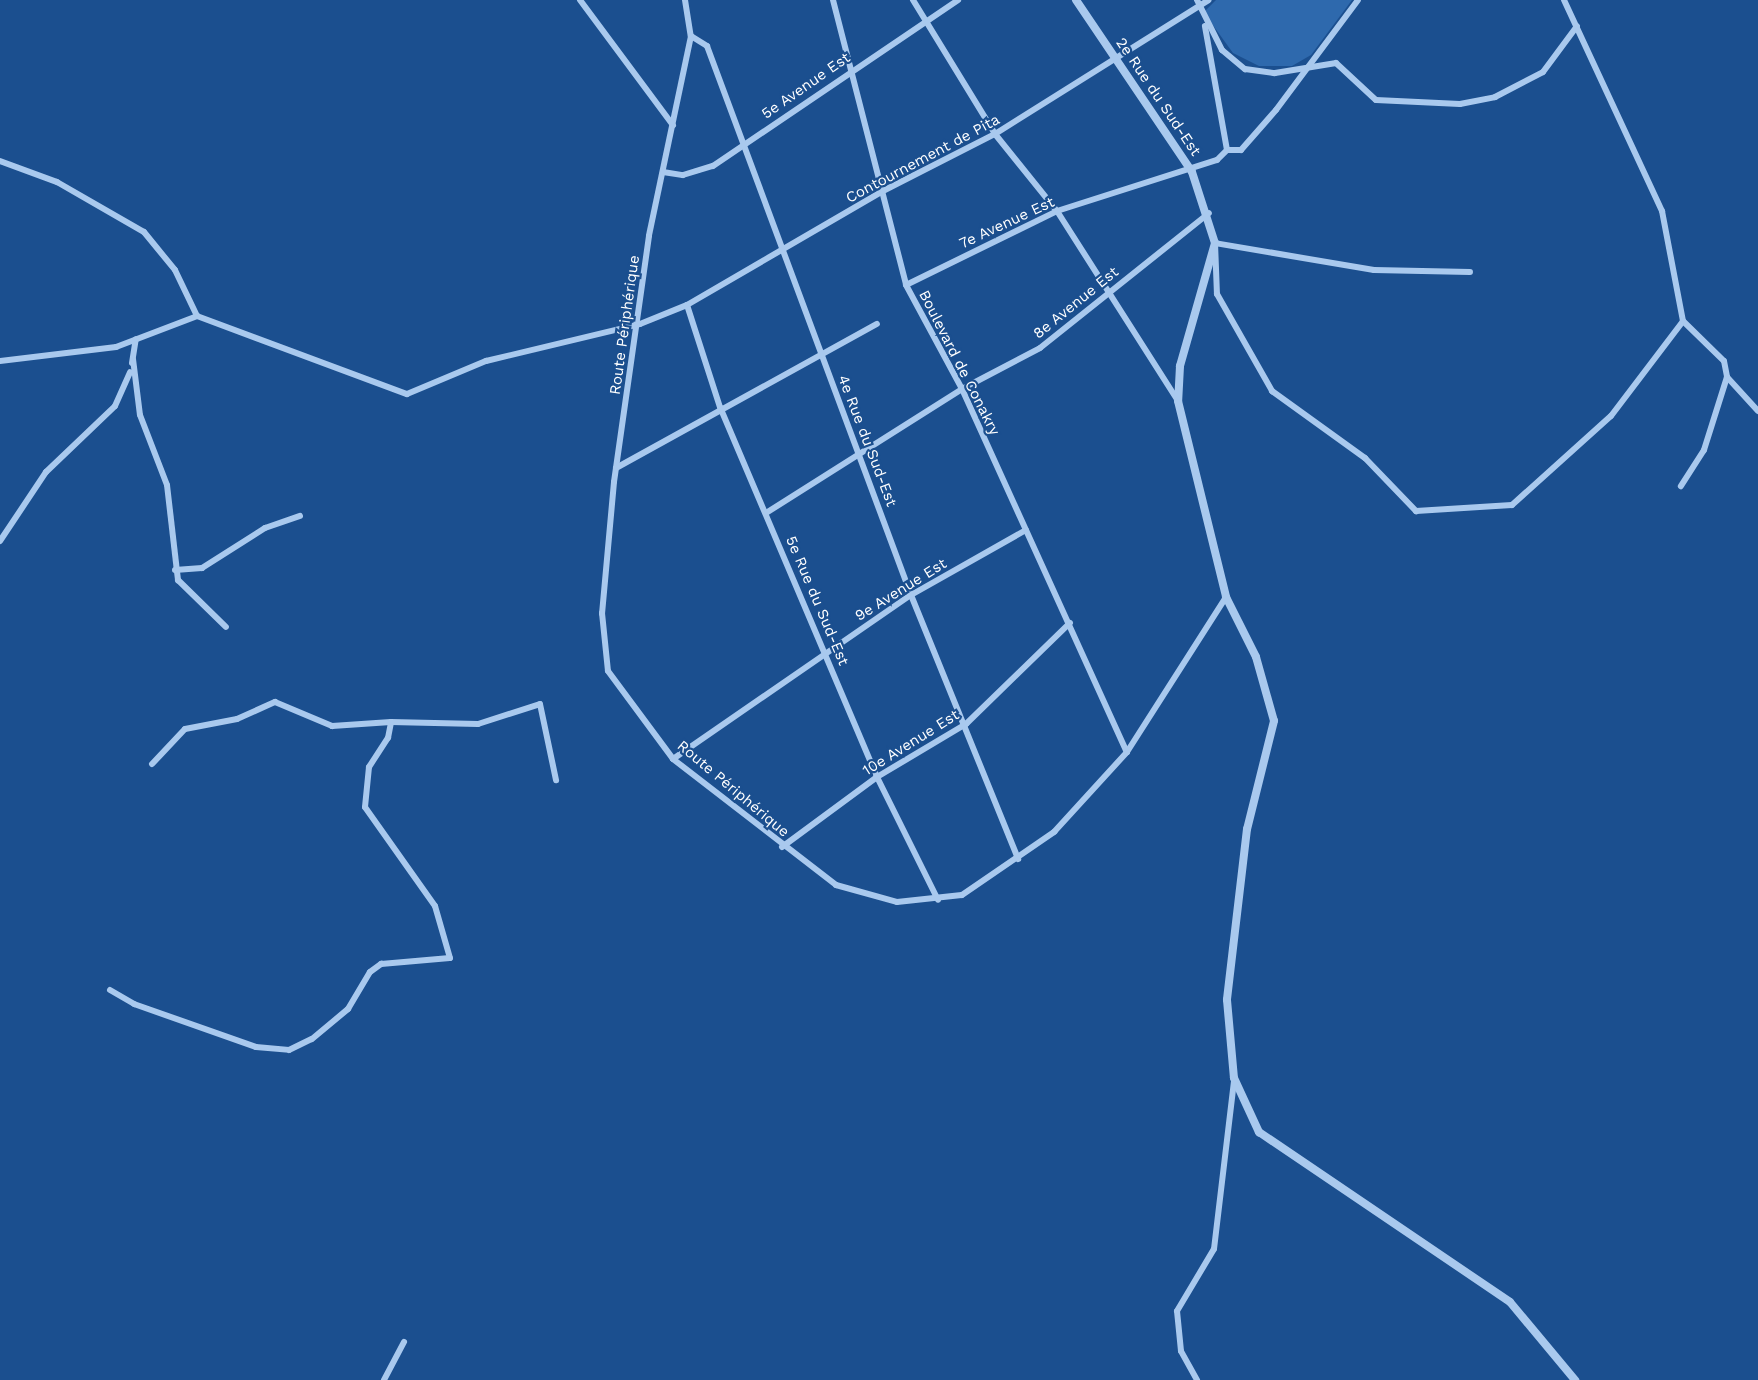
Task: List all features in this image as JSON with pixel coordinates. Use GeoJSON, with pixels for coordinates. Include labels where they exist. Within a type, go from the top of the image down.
{"type":"FeatureCollection","features":[{"type":"Feature","properties":{"kind":"street"},"geometry":{"type":"LineString","coordinates":[[580,0],[673,124]]}},
{"type":"Feature","properties":{"kind":"street","name":"Route Périphérique"},"geometry":{"type":"LineString","coordinates":[[685,0],[691,36],[649,236],[640,324],[616,468],[602,613],[608,671],[673,759],[782,847],[836,885],[897,902],[938,900],[978,887],[1054,832],[1127,752],[1226,597]]}},
{"type":"Feature","properties":{"kind":"street","name":"Boulevard de Conakry"},"geometry":{"type":"LineString","coordinates":[[833,0],[848,70],[906,285],[962,389],[1127,752]]}},
{"type":"Feature","properties":{"kind":"street"},"geometry":{"type":"LineString","coordinates":[[913,0],[995,134],[1057,211],[1105,293],[1178,401]]}},
{"type":"Feature","properties":{"kind":"street","name":"5e Avenue Est"},"geometry":{"type":"LineString","coordinates":[[663,172],[683,175],[713,166],[848,70],[927,22],[958,0]]}},
{"type":"Feature","properties":{"kind":"street","name":"2e Rue du Sud-Est"},"geometry":{"type":"LineString","coordinates":[[1076,0],[1192,172],[1209,213],[1215,243]]}},
{"type":"Feature","properties":{"kind":"street","name":"Contournement de Pita"},"geometry":{"type":"LineString","coordinates":[[197,316],[407,394],[486,361],[640,324],[687,305],[782,254],[881,192],[995,134],[1117,60],[1198,3],[1209,0]]}},
{"type":"Feature","properties":{"kind":"street"},"geometry":{"type":"LineString","coordinates":[[1306,65],[1358,0]]}},
{"type":"Feature","properties":{"kind":"street"},"geometry":{"type":"LineString","coordinates":[[1564,0],[1662,211],[1683,321],[1724,361],[1727,377],[1704,450],[1681,486]]}},
{"type":"Feature","properties":{"kind":"street"},"geometry":{"type":"LineString","coordinates":[[1198,3],[1205,26],[1227,150]]}},
{"type":"Feature","properties":{"kind":"street"},"geometry":{"type":"LineString","coordinates":[[1205,26],[1222,50],[1245,69],[1275,73],[1306,65],[1336,63],[1376,100],[1460,104],[1496,97],[1543,72],[1577,26]]}},
{"type":"Feature","properties":{"kind":"street","name":"4e Rue du Sud-Est"},"geometry":{"type":"LineString","coordinates":[[691,36],[707,46],[782,254],[861,457],[911,595],[966,724],[1018,859]]}},
{"type":"Feature","properties":{"kind":"street","name":"7e Avenue Est"},"geometry":{"type":"LineString","coordinates":[[906,285],[1057,211],[1192,172],[1227,150],[1240,150],[1306,65]]}},
{"type":"Feature","properties":{"kind":"street"},"geometry":{"type":"LineString","coordinates":[[0,161],[57,182],[144,232],[175,270],[197,316],[116,347],[0,361]]}},
{"type":"Feature","properties":{"kind":"street","name":"8e Avenue Est"},"geometry":{"type":"LineString","coordinates":[[766,513],[861,457],[962,389],[1040,348],[1105,293],[1209,213]]}},
{"type":"Feature","properties":{"kind":"street"},"geometry":{"type":"LineString","coordinates":[[1215,243],[1218,294],[1272,391],[1365,458],[1416,511],[1512,505],[1611,416],[1683,321]]}},
{"type":"Feature","properties":{"kind":"street"},"geometry":{"type":"LineString","coordinates":[[1215,243],[1374,270],[1470,272]]}},
{"type":"Feature","properties":{"kind":"street"},"geometry":{"type":"LineString","coordinates":[[1197,1380],[1181,1351],[1178,1311],[1214,1249],[1234,1078],[1227,1000],[1247,829],[1274,721],[1256,657],[1226,597],[1178,401],[1180,366],[1215,243]]}},
{"type":"Feature","properties":{"kind":"street","name":"5e Rue du Sud-Est"},"geometry":{"type":"LineString","coordinates":[[687,305],[720,407],[827,653],[877,777],[938,900]]}},
{"type":"Feature","properties":{"kind":"street"},"geometry":{"type":"LineString","coordinates":[[616,468],[720,407],[821,356],[877,324]]}},
{"type":"Feature","properties":{"kind":"street"},"geometry":{"type":"LineString","coordinates":[[0,541],[46,472],[115,406],[133,359],[136,339]]}},
{"type":"Feature","properties":{"kind":"street"},"geometry":{"type":"LineString","coordinates":[[133,359],[143,426],[167,485],[175,570],[189,595],[226,627]]}},
{"type":"Feature","properties":{"kind":"street"},"geometry":{"type":"LineString","coordinates":[[1727,377],[1758,411]]}},
{"type":"Feature","properties":{"kind":"street"},"geometry":{"type":"LineString","coordinates":[[175,570],[202,568],[266,528],[300,516]]}},
{"type":"Feature","properties":{"kind":"street","name":"9e Avenue Est"},"geometry":{"type":"LineString","coordinates":[[673,759],[911,595],[1026,530]]}},
{"type":"Feature","properties":{"kind":"street","name":"10e Avenue Est"},"geometry":{"type":"LineString","coordinates":[[782,847],[877,777],[966,724],[1070,624]]}},
{"type":"Feature","properties":{"kind":"street"},"geometry":{"type":"LineString","coordinates":[[152,764],[185,729],[237,719],[275,702],[332,726],[391,722],[478,724],[540,704],[556,780]]}},
{"type":"Feature","properties":{"kind":"street"},"geometry":{"type":"LineString","coordinates":[[110,990],[207,1032],[256,1047],[289,1050],[312,1039],[348,1009],[370,972],[381,964],[450,958],[435,906],[365,807],[369,767],[388,738],[391,722]]}},
{"type":"Feature","properties":{"kind":"street"},"geometry":{"type":"LineString","coordinates":[[1234,1078],[1259,1132],[1510,1302],[1575,1380]]}},
{"type":"Feature","properties":{"kind":"street"},"geometry":{"type":"LineString","coordinates":[[384,1380],[404,1342]]}},
{"type":"Feature","properties":{"kind":"shaded area"},"geometry":{"type":"Polygon","coordinates":[[[1216,0],[1352,0],[1311,55],[1292,66],[1259,66],[1233,53],[1204,12],[1216,0]]]}}]}
